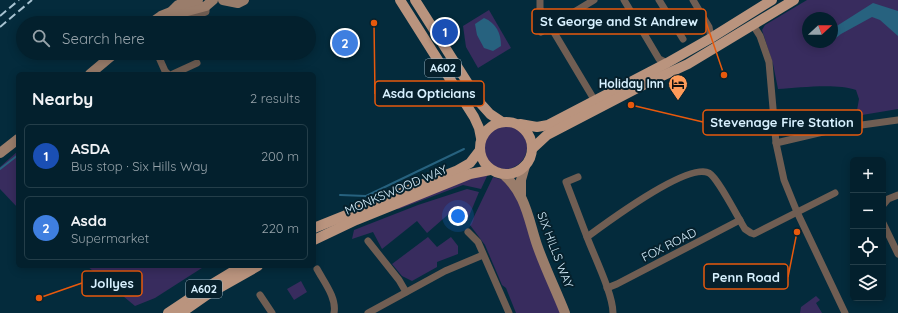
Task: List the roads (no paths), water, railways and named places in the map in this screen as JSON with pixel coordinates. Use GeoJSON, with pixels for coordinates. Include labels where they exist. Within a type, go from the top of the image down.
{"type":"FeatureCollection","features":[{"type":"Feature","properties":{"kind":"main road","name":"A602"},"geometry":{"type":"LineString","coordinates":[[400,0],[474,117],[479,128],[481,138],[480,150],[484,162],[490,170]]}},
{"type":"Feature","properties":{"kind":"main road","name":"A602"},"geometry":{"type":"LineString","coordinates":[[416,0],[481,104],[490,114],[502,122]]}},
{"type":"Feature","properties":{"kind":"main road"},"geometry":{"type":"LineString","coordinates":[[481,138],[487,130],[496,123],[508,121],[537,127],[548,125],[667,63],[711,38],[772,0]]}},
{"type":"Feature","properties":{"kind":"main road"},"geometry":{"type":"LineString","coordinates":[[533,148],[547,135],[652,80],[688,64],[794,0]]}},
{"type":"Feature","properties":{"kind":"main road"},"geometry":{"type":"LineString","coordinates":[[490,170],[503,174],[512,174],[525,166],[529,161],[533,148],[532,142],[520,124]]}},
{"type":"Feature","properties":{"kind":"main road","name":"MONKSWOOD WAY"},"geometry":{"type":"LineString","coordinates":[[316,227],[456,171],[470,163],[480,150]]}},
{"type":"Feature","properties":{"kind":"main road","name":"MONKSWOOD WAY"},"geometry":{"type":"LineString","coordinates":[[316,239],[356,220],[470,174],[490,170]]}},
{"type":"Feature","properties":{"kind":"main road","name":"A602"},"geometry":{"type":"LineString","coordinates":[[168,313],[239,268]]}},
{"type":"Feature","properties":{"kind":"main road","name":"A602"},"geometry":{"type":"LineString","coordinates":[[181,313],[207,295],[254,268]]}},
{"type":"Feature","properties":{"kind":"street"},"geometry":{"type":"LineString","coordinates":[[223,0],[238,3],[244,0]]}},
{"type":"Feature","properties":{"kind":"street"},"geometry":{"type":"LineString","coordinates":[[540,0],[540,9],[595,101]]}},
{"type":"Feature","properties":{"kind":"street"},"geometry":{"type":"LineString","coordinates":[[541,32],[594,0]]}},
{"type":"Feature","properties":{"kind":"street"},"geometry":{"type":"LineString","coordinates":[[624,0],[659,59],[667,63]]}},
{"type":"Feature","properties":{"kind":"street"},"geometry":{"type":"LineString","coordinates":[[659,0],[683,40]]}},
{"type":"Feature","properties":{"kind":"street"},"geometry":{"type":"LineString","coordinates":[[693,0],[709,27],[711,38]]}},
{"type":"Feature","properties":{"kind":"street"},"geometry":{"type":"LineString","coordinates":[[161,16],[171,12],[180,12],[206,2],[206,12],[195,16]]}},
{"type":"Feature","properties":{"kind":"street"},"geometry":{"type":"LineString","coordinates":[[753,25],[760,36],[769,62],[776,143],[784,180],[797,212],[845,313]]}},
{"type":"Feature","properties":{"kind":"street"},"geometry":{"type":"LineString","coordinates":[[93,72],[107,60]]}},
{"type":"Feature","properties":{"kind":"street"},"geometry":{"type":"LineString","coordinates":[[160,60],[166,72]]}},
{"type":"Feature","properties":{"kind":"street"},"geometry":{"type":"LineString","coordinates":[[177,72],[197,63]]}},
{"type":"Feature","properties":{"kind":"street"},"geometry":{"type":"LineString","coordinates":[[776,143],[840,128],[898,120]]}},
{"type":"Feature","properties":{"kind":"street"},"geometry":{"type":"LineString","coordinates":[[0,154],[16,139]]}},
{"type":"Feature","properties":{"kind":"street","name":"SIX HILLS WAY"},"geometry":{"type":"LineString","coordinates":[[521,196],[521,180],[525,166]]}},
{"type":"Feature","properties":{"kind":"street"},"geometry":{"type":"LineString","coordinates":[[587,237],[626,209],[658,189],[700,171],[710,174],[716,180],[748,232],[754,234],[836,193]]}},
{"type":"Feature","properties":{"kind":"street","name":"SIX HILLS WAY"},"geometry":{"type":"LineString","coordinates":[[503,174],[511,181],[521,196],[537,245],[565,313]]}},
{"type":"Feature","properties":{"kind":"street"},"geometry":{"type":"LineString","coordinates":[[578,177],[566,182],[607,288],[613,307],[613,313]]}},
{"type":"Feature","properties":{"kind":"street"},"geometry":{"type":"LineString","coordinates":[[886,201],[898,195]]}},
{"type":"Feature","properties":{"kind":"street","name":"FOX ROAD"},"geometry":{"type":"LineString","coordinates":[[607,288],[740,220]]}},
{"type":"Feature","properties":{"kind":"street"},"geometry":{"type":"LineString","coordinates":[[886,229],[898,254]]}},
{"type":"Feature","properties":{"kind":"street"},"geometry":{"type":"LineString","coordinates":[[468,232],[478,242],[508,313]]}},
{"type":"Feature","properties":{"kind":"street"},"geometry":{"type":"LineString","coordinates":[[368,241],[399,280],[406,292]]}},
{"type":"Feature","properties":{"kind":"street"},"geometry":{"type":"LineString","coordinates":[[368,313],[445,271],[483,255]]}},
{"type":"Feature","properties":{"kind":"street"},"geometry":{"type":"LineString","coordinates":[[317,269],[334,303],[334,313]]}},
{"type":"Feature","properties":{"kind":"street"},"geometry":{"type":"LineString","coordinates":[[260,295],[272,313]]}},
{"type":"Feature","properties":{"kind":"water"},"geometry":{"type":"Polygon","coordinates":[[[873,3],[898,11],[898,36],[880,20],[872,17],[838,36],[838,25],[873,3]]]}},
{"type":"Feature","properties":{"kind":"water"},"geometry":{"type":"Polygon","coordinates":[[[484,18],[495,26],[499,33],[501,46],[493,51],[484,48],[477,35],[475,24],[484,18]]]}},
{"type":"Feature","properties":{"kind":"waterway"},"geometry":{"type":"LineString","coordinates":[[340,195],[366,196],[464,149]]}},
{"type":"Feature","properties":{"kind":"waterway"},"geometry":{"type":"LineString","coordinates":[[0,169],[16,157]]}},
{"type":"Feature","properties":{"kind":"railway"},"geometry":{"type":"LineString","coordinates":[[0,16],[19,0]]}},
{"type":"Feature","properties":{"kind":"railway"},"geometry":{"type":"LineString","coordinates":[[0,27],[32,0]]}},
{"type":"Feature","properties":{"kind":"place","name":"Asda Opticians"},"geometry":{"type":"Point","coordinates":[374,23]}},
{"type":"Feature","properties":{"kind":"place","name":"ASDA"},"geometry":{"type":"Point","coordinates":[445,32]}},
{"type":"Feature","properties":{"kind":"place","name":"Asda"},"geometry":{"type":"Point","coordinates":[345,43]}},
{"type":"Feature","properties":{"kind":"place","name":"St George and St Andrew"},"geometry":{"type":"Point","coordinates":[724,75]}},
{"type":"Feature","properties":{"kind":"place","name":"Holiday Inn"},"geometry":{"type":"Point","coordinates":[678,101]}},
{"type":"Feature","properties":{"kind":"place","name":"Stevenage Fire Station"},"geometry":{"type":"Point","coordinates":[631,105]}},
{"type":"Feature","properties":{"kind":"place","name":"Penn Road"},"geometry":{"type":"Point","coordinates":[797,232]}},
{"type":"Feature","properties":{"kind":"place","name":"Jollyes"},"geometry":{"type":"Point","coordinates":[39,298]}}]}
